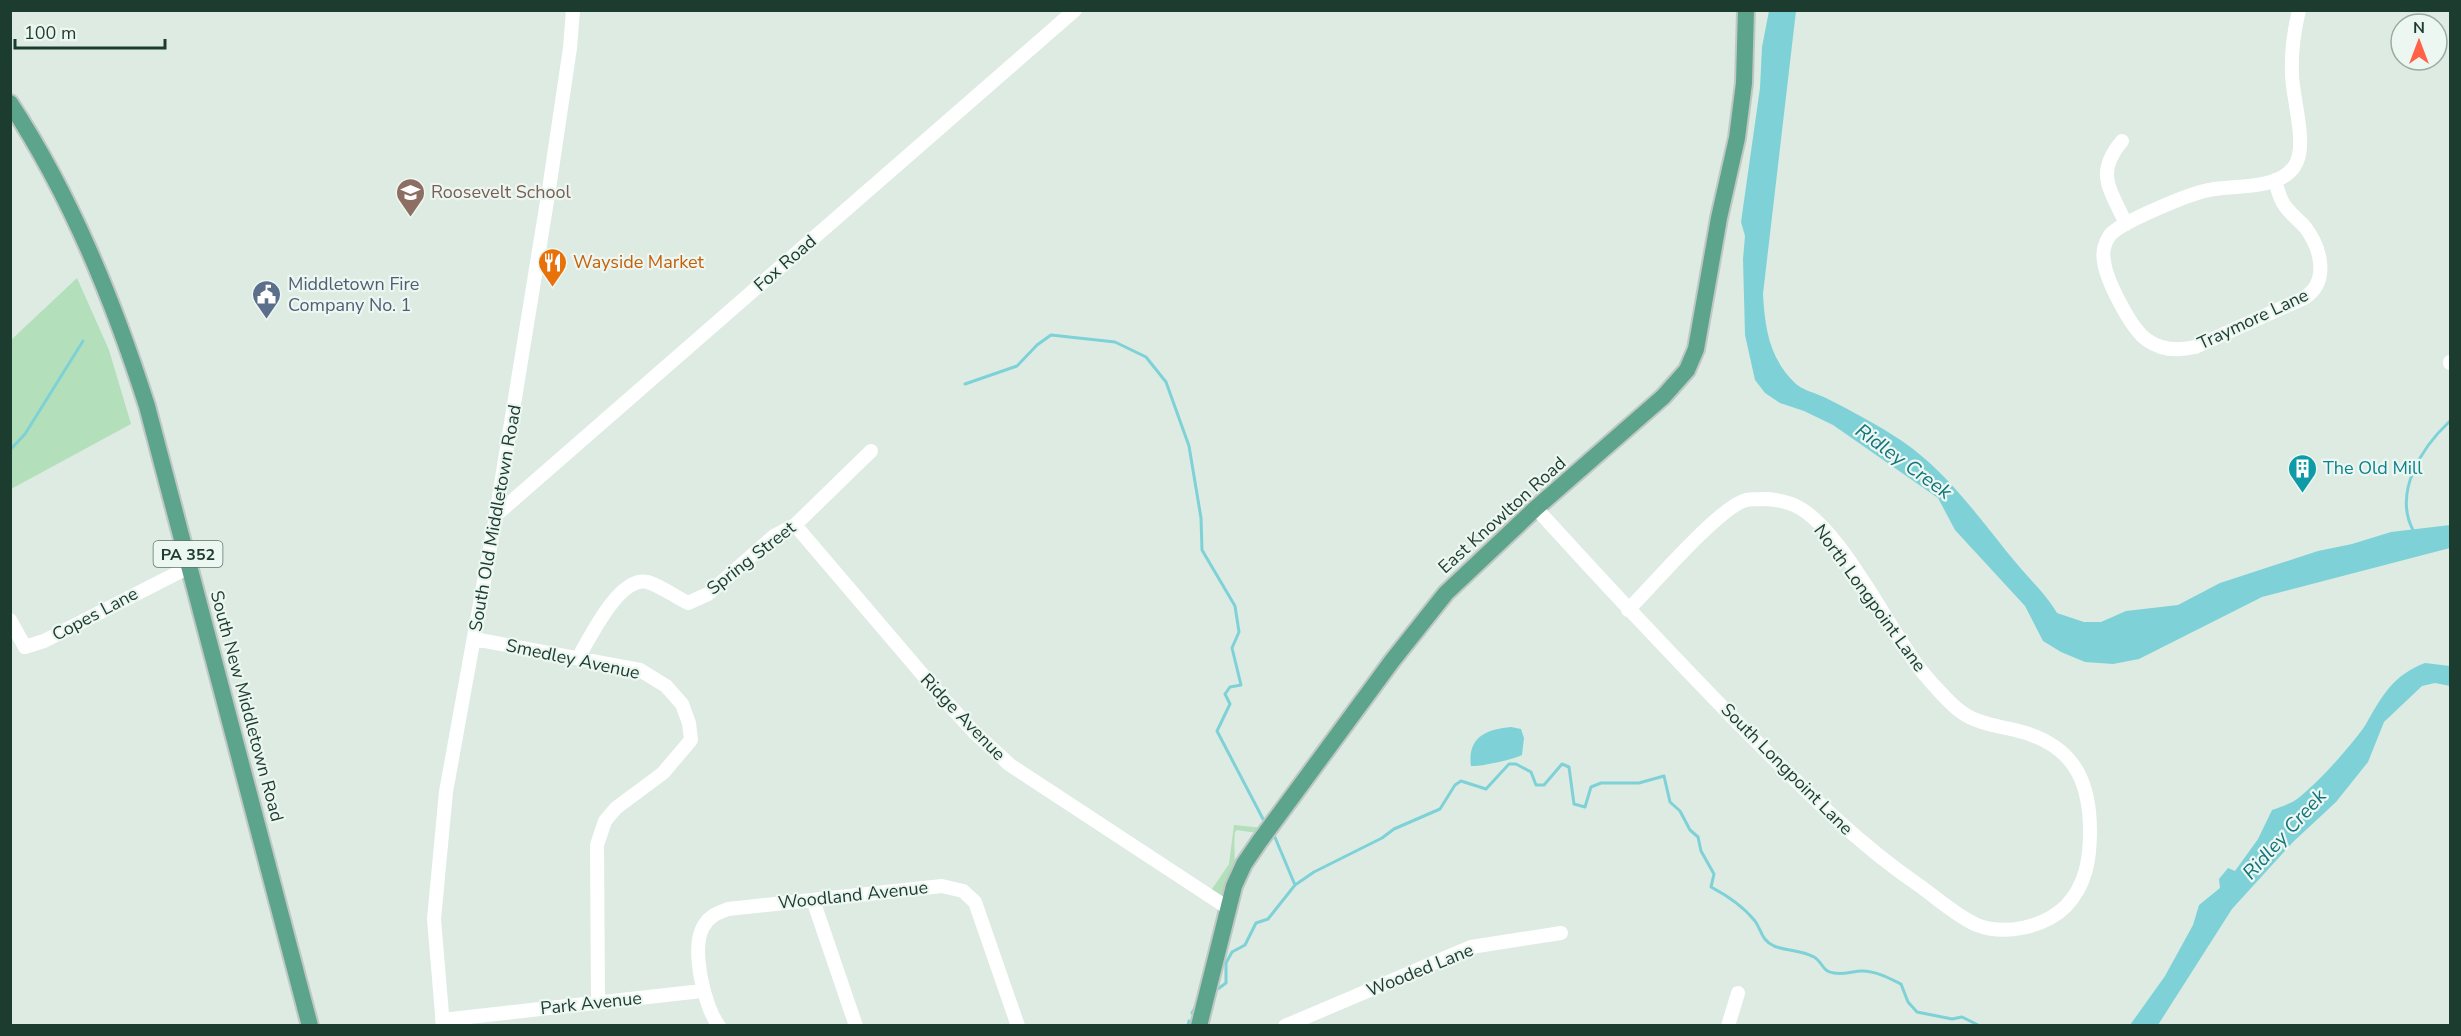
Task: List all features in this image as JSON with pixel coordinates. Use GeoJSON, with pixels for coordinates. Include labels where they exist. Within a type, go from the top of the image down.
{"type":"FeatureCollection","features":[{"type":"Feature","properties":{"kind":"main road","name":"East Knowlton Road"},"geometry":{"type":"LineString","coordinates":[[1199,1026],[1238,875],[1251,853],[1392,661],[1446,593],[1536,508],[1663,397],[1688,370],[1696,350],[1737,138],[1744,83],[1746,10]]}},
{"type":"Feature","properties":{"kind":"main road","name":"South New Middletown Road"},"geometry":{"type":"LineString","coordinates":[[10,103],[67,205],[106,290],[147,406],[191,566],[310,1026]]}},
{"type":"Feature","properties":{"kind":"street","name":"South Old Middletown Road"},"geometry":{"type":"LineString","coordinates":[[443,1023],[434,919],[446,792],[496,515],[556,143],[573,10]]}},
{"type":"Feature","properties":{"kind":"street","name":"Fox Road"},"geometry":{"type":"LineString","coordinates":[[496,515],[1075,10]]}},
{"type":"Feature","properties":{"kind":"street"},"geometry":{"type":"LineString","coordinates":[[2275,180],[2287,175],[2299,158],[2300,144],[2292,73],[2298,10]]}},
{"type":"Feature","properties":{"kind":"street"},"geometry":{"type":"LineString","coordinates":[[2122,141],[2109,157],[2106,173],[2126,224]]}},
{"type":"Feature","properties":{"kind":"street","name":"Traymore Lane"},"geometry":{"type":"LineString","coordinates":[[2275,180],[2284,205],[2304,226],[2318,252],[2321,270],[2317,286],[2304,298],[2195,347],[2178,349],[2156,345],[2143,337],[2130,322],[2103,259],[2108,238],[2126,224],[2198,193],[2275,180]]}},
{"type":"Feature","properties":{"kind":"street","name":"Spring Street"},"geometry":{"type":"LineString","coordinates":[[578,658],[617,595],[633,584],[646,581],[688,603],[708,594],[774,536],[795,525],[871,451]]}},
{"type":"Feature","properties":{"kind":"street","name":"North Longpoint Lane"},"geometry":{"type":"LineString","coordinates":[[1628,610],[1715,521],[1744,500],[1770,499],[1796,506],[1816,521],[1840,550],[1921,670],[1960,712],[1983,723],[2046,740],[2067,754],[2079,775],[2090,809],[2090,848],[2086,872],[2079,890]]}},
{"type":"Feature","properties":{"kind":"street","name":"South Longpoint Lane"},"geometry":{"type":"LineString","coordinates":[[1536,508],[1628,610],[1801,786],[1872,853],[1976,924],[2001,931],[2019,929],[2064,909],[2079,890]]}},
{"type":"Feature","properties":{"kind":"street","name":"Ridge Avenue"},"geometry":{"type":"LineString","coordinates":[[795,525],[940,695],[974,732],[1010,765],[1228,908]]}},
{"type":"Feature","properties":{"kind":"street","name":"Copes Lane"},"geometry":{"type":"LineString","coordinates":[[10,620],[25,647],[44,641],[191,566]]}},
{"type":"Feature","properties":{"kind":"street","name":"Smedley Avenue"},"geometry":{"type":"LineString","coordinates":[[474,639],[640,670],[666,686],[682,704],[689,723],[691,740],[663,773],[616,808],[605,821],[597,845],[598,1002]]}},
{"type":"Feature","properties":{"kind":"street","name":"Woodland Avenue"},"geometry":{"type":"LineString","coordinates":[[702,991],[699,944],[702,928],[713,914],[729,909],[942,886],[963,891],[975,902],[1018,1026]]}},
{"type":"Feature","properties":{"kind":"street"},"geometry":{"type":"LineString","coordinates":[[813,900],[856,1026]]}},
{"type":"Feature","properties":{"kind":"street","name":"Wooded Lane"},"geometry":{"type":"LineString","coordinates":[[1285,1026],[1471,947],[1561,933]]}},
{"type":"Feature","properties":{"kind":"street"},"geometry":{"type":"LineString","coordinates":[[702,991],[719,1026]]}},
{"type":"Feature","properties":{"kind":"street","name":"Park Avenue"},"geometry":{"type":"LineString","coordinates":[[443,1023],[598,1002],[702,991]]}},
{"type":"Feature","properties":{"kind":"street"},"geometry":{"type":"LineString","coordinates":[[1728,1026],[1738,993]]}},
{"type":"Feature","properties":{"kind":"green space"},"geometry":{"type":"Polygon","coordinates":[[[77,278],[109,350],[131,424],[11,489],[11,340],[77,278]]]}},
{"type":"Feature","properties":{"kind":"green space"},"geometry":{"type":"Polygon","coordinates":[[[1234,825],[1263,828],[1257,833],[1237,830],[1235,832],[1234,875],[1227,890],[1220,896],[1210,892],[1229,864],[1234,825]]]}},
{"type":"Feature","properties":{"kind":"water","name":"Ridley Creek"},"geometry":{"type":"Polygon","coordinates":[[[1769,11],[1796,11],[1763,294],[1767,330],[1774,352],[1797,385],[1884,429],[1935,468],[1964,498],[2057,613],[2084,622],[2101,622],[2126,611],[2178,605],[2220,583],[2318,551],[2391,532],[2450,525],[2450,548],[2262,597],[2139,659],[2113,664],[2085,662],[2043,641],[2025,606],[1955,530],[1938,498],[1833,425],[1804,411],[1780,403],[1765,393],[1755,380],[1745,335],[1743,259],[1745,236],[1741,222],[1760,88],[1762,47],[1769,11]]]}},
{"type":"Feature","properties":{"kind":"water","name":"Ridley Creek"},"geometry":{"type":"Polygon","coordinates":[[[2425,663],[2450,666],[2450,686],[2435,683],[2422,686],[2384,722],[2368,762],[2336,802],[2293,842],[2232,909],[2158,1025],[2130,1025],[2165,976],[2193,925],[2199,905],[2220,888],[2219,879],[2228,868],[2235,871],[2258,839],[2272,810],[2294,801],[2305,793],[2353,742],[2377,704],[2396,680],[2425,663]]]}},
{"type":"Feature","properties":{"kind":"water"},"geometry":{"type":"Polygon","coordinates":[[[1511,727],[1521,729],[1524,738],[1522,755],[1513,759],[1471,766],[1472,748],[1480,736],[1494,730],[1511,727]]]}},
{"type":"Feature","properties":{"kind":"waterway"},"geometry":{"type":"LineString","coordinates":[[965,384],[1017,366],[1037,345],[1051,335],[1115,342],[1146,357],[1166,382],[1189,446],[1201,518],[1202,550],[1235,606],[1239,632],[1232,648],[1241,685],[1230,687],[1225,694],[1230,704],[1217,731],[1263,819]]}},
{"type":"Feature","properties":{"kind":"waterway"},"geometry":{"type":"LineString","coordinates":[[10,450],[25,434],[83,341]]}},
{"type":"Feature","properties":{"kind":"waterway"},"geometry":{"type":"LineString","coordinates":[[2413,530],[2406,501],[2414,471],[2430,444],[2450,421]]}},
{"type":"Feature","properties":{"kind":"waterway"},"geometry":{"type":"LineString","coordinates":[[1215,991],[1226,983],[1226,963],[1232,952],[1245,945],[1256,923],[1268,919],[1295,885],[1314,872],[1382,838],[1394,829],[1440,809],[1455,785],[1461,781],[1486,789],[1509,764],[1516,764],[1531,772],[1536,785],[1544,785],[1562,764],[1569,767],[1574,804],[1585,807],[1591,787],[1601,783],[1639,783],[1664,776],[1670,802],[1680,811],[1690,830],[1698,837],[1701,851],[1714,874],[1711,887],[1745,911],[1755,921],[1770,944],[1814,957],[1830,972],[1841,974],[1862,971],[1882,975],[1901,984],[1908,1002],[1917,1012],[1952,1019],[1962,1017],[1980,1026]]}},
{"type":"Feature","properties":{"kind":"waterway"},"geometry":{"type":"LineString","coordinates":[[1274,835],[1295,885]]}},
{"type":"Feature","properties":{"kind":"waterway"},"geometry":{"type":"LineString","coordinates":[[1192,1013],[1197,1004]]}},
{"type":"Feature","properties":{"kind":"waterway"},"geometry":{"type":"LineString","coordinates":[[1188,1026],[1189,1021]]}},
{"type":"Feature","properties":{"kind":"place","name":"Roosevelt School"},"geometry":{"type":"Point","coordinates":[410,218]}},
{"type":"Feature","properties":{"kind":"place","name":"Wayside Market"},"geometry":{"type":"Point","coordinates":[552,288]}},
{"type":"Feature","properties":{"kind":"place","name":"Middletown Fire Company No. 1"},"geometry":{"type":"Point","coordinates":[267,320]}},
{"type":"Feature","properties":{"kind":"place","name":"The Old Mill"},"geometry":{"type":"Point","coordinates":[2302,494]}}]}
